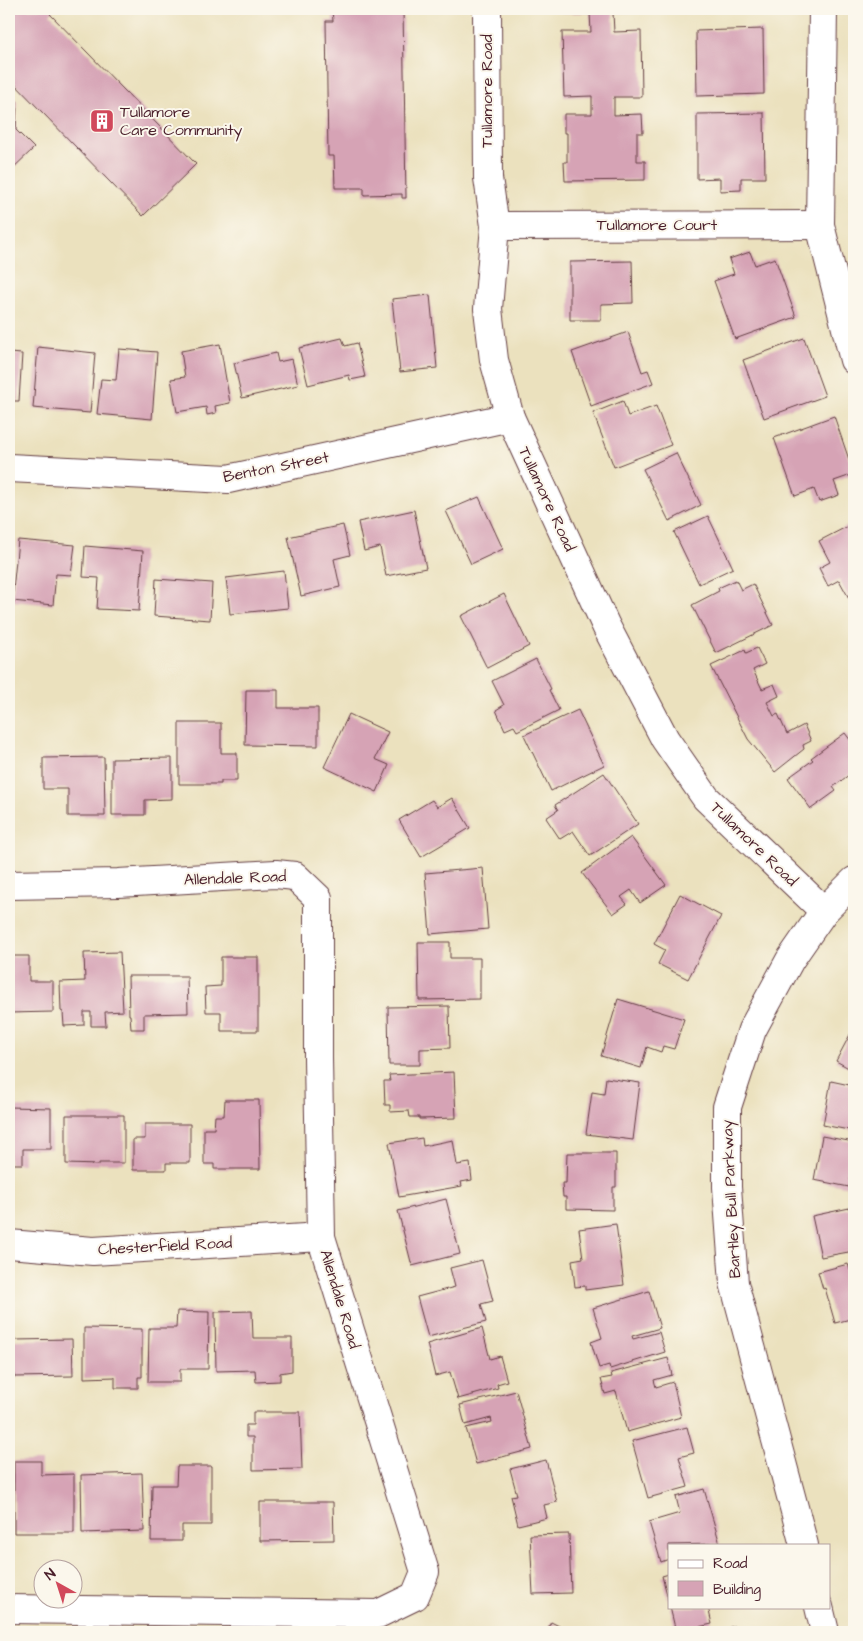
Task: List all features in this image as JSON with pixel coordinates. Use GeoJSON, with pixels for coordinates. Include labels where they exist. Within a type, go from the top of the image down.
{"type":"FeatureCollection","features":[{"type":"Feature","properties":{"kind":"street","name":"Tullamore Road"},"geometry":{"type":"LineString","coordinates":[[487,9],[488,178],[494,226],[488,309],[494,360],[510,417],[606,626],[666,739],[706,798],[824,911]]}},
{"type":"Feature","properties":{"kind":"street"},"geometry":{"type":"LineString","coordinates":[[823,9],[820,224],[854,360]]}},
{"type":"Feature","properties":{"kind":"street","name":"Tullamore Court"},"geometry":{"type":"LineString","coordinates":[[494,226],[820,224]]}},
{"type":"Feature","properties":{"kind":"street","name":"Benton Street"},"geometry":{"type":"LineString","coordinates":[[9,468],[228,479],[510,417]]}},
{"type":"Feature","properties":{"kind":"street","name":"Allendale Road"},"geometry":{"type":"LineString","coordinates":[[9,885],[118,884],[276,874],[295,876],[318,898],[317,1048],[322,1237],[425,1572],[415,1596],[378,1614],[9,1610]]}},
{"type":"Feature","properties":{"kind":"street","name":"Bartley Bull Parkway"},"geometry":{"type":"LineString","coordinates":[[804,1544],[734,1284],[727,1187],[726,1107],[752,1030],[790,960],[824,911],[854,881]]}},
{"type":"Feature","properties":{"kind":"street","name":"Chesterfield Road"},"geometry":{"type":"LineString","coordinates":[[9,1244],[93,1251],[322,1237]]}},
{"type":"Feature","properties":{"kind":"street"},"geometry":{"type":"LineString","coordinates":[[819,1608],[826,1632]]}},
{"type":"Feature","properties":{"kind":"building","name":"Tullamore Care Community"},"geometry":{"type":"Polygon","coordinates":[[[9,9],[55,9],[50,14],[196,164],[143,216],[9,78],[9,9]]]}},
{"type":"Feature","properties":{"kind":"building"},"geometry":{"type":"Polygon","coordinates":[[[332,9],[403,9],[406,198],[402,198],[402,194],[364,195],[364,188],[335,188],[334,156],[328,156],[326,21],[333,21],[332,9]]]}},
{"type":"Feature","properties":{"kind":"building"},"geometry":{"type":"Polygon","coordinates":[[[562,9],[641,9],[641,12],[613,13],[614,32],[641,31],[642,97],[614,97],[614,115],[642,114],[643,133],[637,133],[637,161],[645,161],[645,180],[565,181],[564,162],[567,162],[567,133],[564,133],[564,114],[592,114],[592,96],[564,97],[562,32],[591,32],[590,13],[562,13],[562,9]]]}},
{"type":"Feature","properties":{"kind":"building"},"geometry":{"type":"Polygon","coordinates":[[[695,9],[740,9],[740,10],[695,11],[695,9]]]}},
{"type":"Feature","properties":{"kind":"building"},"geometry":{"type":"Polygon","coordinates":[[[763,29],[764,94],[697,96],[696,31],[763,29]]]}},
{"type":"Feature","properties":{"kind":"building"},"geometry":{"type":"Polygon","coordinates":[[[9,93],[17,101],[16,130],[34,148],[9,172],[9,93]]]}},
{"type":"Feature","properties":{"kind":"building"},"geometry":{"type":"Polygon","coordinates":[[[764,113],[765,178],[741,178],[741,190],[720,191],[720,178],[697,179],[697,114],[764,113]]]}},
{"type":"Feature","properties":{"kind":"building"},"geometry":{"type":"Polygon","coordinates":[[[750,252],[755,265],[775,258],[796,317],[735,339],[714,281],[734,274],[729,259],[750,252]]]}},
{"type":"Feature","properties":{"kind":"building"},"geometry":{"type":"Polygon","coordinates":[[[632,261],[633,303],[601,304],[601,320],[570,320],[570,262],[632,261]]]}},
{"type":"Feature","properties":{"kind":"building"},"geometry":{"type":"Polygon","coordinates":[[[430,295],[437,368],[400,372],[392,299],[430,295]]]}},
{"type":"Feature","properties":{"kind":"building"},"geometry":{"type":"Polygon","coordinates":[[[628,332],[642,372],[648,370],[653,383],[591,406],[572,352],[628,332]]]}},
{"type":"Feature","properties":{"kind":"building"},"geometry":{"type":"Polygon","coordinates":[[[342,338],[345,346],[357,343],[365,377],[350,380],[349,375],[308,385],[299,348],[342,338]]]}},
{"type":"Feature","properties":{"kind":"building"},"geometry":{"type":"Polygon","coordinates":[[[804,338],[825,396],[764,418],[743,360],[804,338]]]}},
{"type":"Feature","properties":{"kind":"building"},"geometry":{"type":"Polygon","coordinates":[[[220,344],[230,403],[215,406],[216,413],[207,415],[206,407],[177,412],[171,379],[185,377],[181,351],[220,344]]]}},
{"type":"Feature","properties":{"kind":"building"},"geometry":{"type":"Polygon","coordinates":[[[38,347],[95,353],[90,413],[33,408],[38,347]]]}},
{"type":"Feature","properties":{"kind":"building"},"geometry":{"type":"Polygon","coordinates":[[[119,349],[157,352],[152,419],[97,414],[101,379],[116,380],[119,349]]]}},
{"type":"Feature","properties":{"kind":"building"},"geometry":{"type":"Polygon","coordinates":[[[9,353],[22,354],[19,401],[9,401],[9,353]]]}},
{"type":"Feature","properties":{"kind":"building"},"geometry":{"type":"Polygon","coordinates":[[[276,353],[278,362],[292,359],[298,385],[242,398],[234,363],[276,353]]]}},
{"type":"Feature","properties":{"kind":"building"},"geometry":{"type":"Polygon","coordinates":[[[623,401],[628,416],[656,406],[671,445],[614,467],[593,413],[623,401]]]}},
{"type":"Feature","properties":{"kind":"building"},"geometry":{"type":"Polygon","coordinates":[[[834,416],[854,474],[834,481],[839,495],[819,502],[814,489],[795,496],[774,438],[834,416]]]}},
{"type":"Feature","properties":{"kind":"building"},"geometry":{"type":"Polygon","coordinates":[[[676,453],[701,505],[669,521],[643,469],[676,453]]]}},
{"type":"Feature","properties":{"kind":"building"},"geometry":{"type":"Polygon","coordinates":[[[479,497],[503,549],[471,564],[446,511],[479,497]]]}},
{"type":"Feature","properties":{"kind":"building"},"geometry":{"type":"Polygon","coordinates":[[[414,510],[426,568],[386,576],[380,547],[364,551],[358,522],[414,510]]]}},
{"type":"Feature","properties":{"kind":"building"},"geometry":{"type":"Polygon","coordinates":[[[708,516],[733,568],[699,584],[674,532],[708,516]]]}},
{"type":"Feature","properties":{"kind":"building"},"geometry":{"type":"Polygon","coordinates":[[[854,523],[854,598],[850,600],[839,580],[828,586],[819,568],[830,562],[819,541],[854,523]]]}},
{"type":"Feature","properties":{"kind":"building"},"geometry":{"type":"Polygon","coordinates":[[[343,525],[350,555],[334,559],[340,587],[301,596],[288,537],[343,525]]]}},
{"type":"Feature","properties":{"kind":"building"},"geometry":{"type":"Polygon","coordinates":[[[18,540],[75,545],[71,575],[56,574],[53,605],[12,601],[18,540]]]}},
{"type":"Feature","properties":{"kind":"building"},"geometry":{"type":"Polygon","coordinates":[[[85,546],[143,551],[139,611],[97,609],[99,578],[83,577],[85,546]]]}},
{"type":"Feature","properties":{"kind":"building"},"geometry":{"type":"Polygon","coordinates":[[[284,571],[288,608],[230,614],[226,578],[284,571]]]}},
{"type":"Feature","properties":{"kind":"building"},"geometry":{"type":"Polygon","coordinates":[[[156,579],[212,583],[210,620],[154,616],[156,579]]]}},
{"type":"Feature","properties":{"kind":"building"},"geometry":{"type":"Polygon","coordinates":[[[736,580],[741,590],[753,584],[773,625],[716,653],[692,605],[719,591],[718,588],[736,580]]]}},
{"type":"Feature","properties":{"kind":"building"},"geometry":{"type":"Polygon","coordinates":[[[504,594],[529,646],[487,668],[461,616],[504,594]]]}},
{"type":"Feature","properties":{"kind":"building"},"geometry":{"type":"Polygon","coordinates":[[[757,648],[765,664],[753,670],[762,689],[774,684],[779,696],[767,702],[774,716],[778,714],[787,734],[804,725],[811,741],[803,745],[804,749],[775,772],[748,739],[711,666],[745,650],[746,653],[757,648]]]}},
{"type":"Feature","properties":{"kind":"building"},"geometry":{"type":"Polygon","coordinates":[[[536,659],[559,710],[517,731],[514,726],[505,730],[496,710],[504,705],[492,681],[536,659]]]}},
{"type":"Feature","properties":{"kind":"building"},"geometry":{"type":"Polygon","coordinates":[[[246,690],[278,690],[278,708],[318,708],[318,746],[245,745],[246,690]]]}},
{"type":"Feature","properties":{"kind":"building"},"geometry":{"type":"Polygon","coordinates":[[[578,710],[604,765],[551,791],[524,735],[578,710]]]}},
{"type":"Feature","properties":{"kind":"building"},"geometry":{"type":"Polygon","coordinates":[[[349,714],[388,732],[375,759],[389,765],[377,792],[324,767],[349,714]]]}},
{"type":"Feature","properties":{"kind":"building"},"geometry":{"type":"Polygon","coordinates":[[[179,723],[221,723],[221,753],[237,753],[237,781],[221,781],[221,784],[179,784],[179,723]]]}},
{"type":"Feature","properties":{"kind":"building"},"geometry":{"type":"Polygon","coordinates":[[[845,733],[854,745],[854,771],[833,787],[836,791],[811,809],[788,778],[845,733]]]}},
{"type":"Feature","properties":{"kind":"building"},"geometry":{"type":"Polygon","coordinates":[[[104,757],[105,816],[68,816],[68,789],[43,789],[43,758],[104,757]]]}},
{"type":"Feature","properties":{"kind":"building"},"geometry":{"type":"Polygon","coordinates":[[[172,758],[172,799],[145,800],[145,815],[112,815],[112,759],[172,758]]]}},
{"type":"Feature","properties":{"kind":"building"},"geometry":{"type":"Polygon","coordinates":[[[604,773],[638,824],[590,856],[573,831],[560,839],[546,818],[558,810],[555,805],[604,773]]]}},
{"type":"Feature","properties":{"kind":"building"},"geometry":{"type":"Polygon","coordinates":[[[452,798],[470,828],[421,857],[399,820],[432,800],[437,807],[452,798]]]}},
{"type":"Feature","properties":{"kind":"building"},"geometry":{"type":"Polygon","coordinates":[[[631,837],[666,885],[640,903],[631,890],[621,897],[627,904],[613,914],[582,873],[631,837]]]}},
{"type":"Feature","properties":{"kind":"building"},"geometry":{"type":"Polygon","coordinates":[[[483,868],[488,929],[430,934],[425,873],[483,868]]]}},
{"type":"Feature","properties":{"kind":"building"},"geometry":{"type":"Polygon","coordinates":[[[680,894],[721,916],[688,979],[658,964],[665,950],[654,944],[680,894]]]}},
{"type":"Feature","properties":{"kind":"building"},"geometry":{"type":"Polygon","coordinates":[[[418,942],[450,942],[450,958],[480,958],[480,999],[419,1000],[418,942]]]}},
{"type":"Feature","properties":{"kind":"building"},"geometry":{"type":"Polygon","coordinates":[[[120,952],[123,1011],[105,1012],[106,1026],[91,1026],[91,1012],[84,1012],[84,1025],[64,1026],[63,1012],[61,1011],[60,982],[85,981],[84,953],[120,952]]]}},
{"type":"Feature","properties":{"kind":"building"},"geometry":{"type":"Polygon","coordinates":[[[9,956],[29,956],[29,981],[53,981],[53,1012],[9,1013],[9,956]]]}},
{"type":"Feature","properties":{"kind":"building"},"geometry":{"type":"Polygon","coordinates":[[[221,957],[258,957],[258,1031],[221,1031],[221,1012],[206,1012],[205,987],[221,986],[221,957]]]}},
{"type":"Feature","properties":{"kind":"building"},"geometry":{"type":"Polygon","coordinates":[[[128,976],[187,976],[188,1013],[144,1014],[144,1029],[131,1029],[128,976]]]}},
{"type":"Feature","properties":{"kind":"building"},"geometry":{"type":"Polygon","coordinates":[[[618,999],[684,1019],[674,1049],[663,1046],[661,1052],[647,1047],[641,1068],[601,1056],[618,999]]]}},
{"type":"Feature","properties":{"kind":"building"},"geometry":{"type":"Polygon","coordinates":[[[449,1006],[450,1048],[420,1049],[420,1065],[389,1065],[388,1007],[449,1006]]]}},
{"type":"Feature","properties":{"kind":"building"},"geometry":{"type":"Polygon","coordinates":[[[854,1027],[854,1071],[836,1061],[854,1027]]]}},
{"type":"Feature","properties":{"kind":"building"},"geometry":{"type":"Polygon","coordinates":[[[454,1072],[456,1118],[419,1119],[419,1117],[410,1117],[409,1111],[390,1112],[390,1105],[385,1105],[384,1081],[390,1081],[389,1075],[454,1072]]]}},
{"type":"Feature","properties":{"kind":"building"},"geometry":{"type":"Polygon","coordinates":[[[606,1078],[640,1083],[633,1140],[586,1134],[592,1092],[604,1094],[606,1078]]]}},
{"type":"Feature","properties":{"kind":"building"},"geometry":{"type":"Polygon","coordinates":[[[831,1081],[854,1086],[854,1131],[823,1125],[831,1081]]]}},
{"type":"Feature","properties":{"kind":"building"},"geometry":{"type":"Polygon","coordinates":[[[225,1100],[259,1100],[260,1169],[214,1169],[214,1164],[204,1164],[204,1129],[214,1129],[215,1116],[224,1116],[225,1100]]]}},
{"type":"Feature","properties":{"kind":"building"},"geometry":{"type":"Polygon","coordinates":[[[9,1107],[51,1108],[51,1149],[23,1149],[23,1164],[9,1164],[9,1107]]]}},
{"type":"Feature","properties":{"kind":"building"},"geometry":{"type":"Polygon","coordinates":[[[66,1115],[124,1115],[124,1163],[99,1163],[99,1165],[66,1164],[66,1115]]]}},
{"type":"Feature","properties":{"kind":"building"},"geometry":{"type":"Polygon","coordinates":[[[145,1124],[190,1124],[190,1163],[166,1163],[166,1170],[133,1170],[133,1139],[145,1139],[145,1124]]]}},
{"type":"Feature","properties":{"kind":"building"},"geometry":{"type":"Polygon","coordinates":[[[822,1136],[854,1142],[854,1170],[852,1169],[849,1187],[814,1180],[822,1136]]]}},
{"type":"Feature","properties":{"kind":"building"},"geometry":{"type":"Polygon","coordinates":[[[422,1138],[423,1146],[453,1140],[457,1165],[470,1163],[472,1180],[461,1182],[462,1186],[399,1197],[389,1143],[422,1138]]]}},
{"type":"Feature","properties":{"kind":"building"},"geometry":{"type":"Polygon","coordinates":[[[567,1153],[616,1153],[616,1187],[613,1187],[613,1210],[566,1209],[566,1197],[563,1197],[562,1183],[566,1183],[567,1153]]]}},
{"type":"Feature","properties":{"kind":"building"},"geometry":{"type":"Polygon","coordinates":[[[446,1199],[460,1254],[412,1266],[398,1211],[446,1199]]]}},
{"type":"Feature","properties":{"kind":"building"},"geometry":{"type":"Polygon","coordinates":[[[854,1207],[854,1251],[821,1257],[812,1216],[854,1207]]]}},
{"type":"Feature","properties":{"kind":"building"},"geometry":{"type":"Polygon","coordinates":[[[616,1224],[624,1285],[585,1290],[585,1286],[575,1287],[572,1260],[583,1258],[579,1229],[616,1224]]]}},
{"type":"Feature","properties":{"kind":"building"},"geometry":{"type":"Polygon","coordinates":[[[482,1260],[493,1301],[481,1304],[486,1322],[428,1337],[417,1297],[455,1287],[450,1268],[482,1260]]]}},
{"type":"Feature","properties":{"kind":"building"},"geometry":{"type":"Polygon","coordinates":[[[848,1264],[850,1270],[854,1269],[854,1318],[835,1323],[825,1288],[823,1289],[818,1272],[848,1264]]]}},
{"type":"Feature","properties":{"kind":"building"},"geometry":{"type":"Polygon","coordinates":[[[649,1291],[660,1328],[632,1336],[633,1339],[659,1332],[665,1352],[610,1369],[609,1365],[599,1368],[591,1342],[602,1338],[593,1308],[649,1291]]]}},
{"type":"Feature","properties":{"kind":"building"},"geometry":{"type":"Polygon","coordinates":[[[177,1311],[209,1312],[208,1369],[180,1369],[180,1382],[148,1382],[149,1328],[176,1328],[177,1311]]]}},
{"type":"Feature","properties":{"kind":"building"},"geometry":{"type":"Polygon","coordinates":[[[252,1311],[253,1338],[292,1338],[292,1371],[280,1373],[280,1381],[256,1382],[255,1370],[216,1371],[215,1312],[252,1311]]]}},
{"type":"Feature","properties":{"kind":"building"},"geometry":{"type":"Polygon","coordinates":[[[84,1328],[142,1329],[142,1377],[138,1377],[138,1388],[115,1388],[115,1377],[84,1378],[84,1328]]]}},
{"type":"Feature","properties":{"kind":"building"},"geometry":{"type":"Polygon","coordinates":[[[482,1328],[490,1359],[500,1356],[507,1381],[497,1384],[498,1388],[458,1399],[450,1372],[435,1376],[427,1344],[482,1328]]]}},
{"type":"Feature","properties":{"kind":"building"},"geometry":{"type":"Polygon","coordinates":[[[72,1339],[73,1376],[14,1377],[14,1340],[72,1339]]]}},
{"type":"Feature","properties":{"kind":"building"},"geometry":{"type":"Polygon","coordinates":[[[668,1358],[672,1375],[654,1380],[656,1387],[673,1382],[681,1417],[627,1432],[616,1391],[605,1394],[601,1379],[612,1377],[611,1373],[668,1358]]]}},
{"type":"Feature","properties":{"kind":"building"},"geometry":{"type":"Polygon","coordinates":[[[516,1391],[532,1449],[476,1464],[466,1428],[492,1422],[491,1418],[465,1425],[460,1405],[516,1391]]]}},
{"type":"Feature","properties":{"kind":"building"},"geometry":{"type":"Polygon","coordinates":[[[253,1412],[300,1412],[302,1469],[253,1470],[253,1437],[246,1437],[246,1425],[253,1425],[253,1412]]]}},
{"type":"Feature","properties":{"kind":"building"},"geometry":{"type":"Polygon","coordinates":[[[687,1427],[694,1453],[679,1457],[688,1487],[648,1498],[632,1441],[687,1427]]]}},
{"type":"Feature","properties":{"kind":"building"},"geometry":{"type":"Polygon","coordinates":[[[546,1460],[557,1502],[544,1505],[547,1518],[518,1525],[511,1496],[517,1495],[510,1469],[546,1460]]]}},
{"type":"Feature","properties":{"kind":"building"},"geometry":{"type":"Polygon","coordinates":[[[14,1461],[41,1461],[41,1475],[74,1474],[74,1533],[14,1533],[14,1461]]]}},
{"type":"Feature","properties":{"kind":"building"},"geometry":{"type":"Polygon","coordinates":[[[177,1466],[211,1466],[211,1525],[182,1525],[182,1541],[151,1541],[152,1485],[176,1485],[177,1466]]]}},
{"type":"Feature","properties":{"kind":"building"},"geometry":{"type":"Polygon","coordinates":[[[142,1473],[144,1531],[82,1533],[81,1475],[142,1473]]]}},
{"type":"Feature","properties":{"kind":"building"},"geometry":{"type":"Polygon","coordinates":[[[704,1489],[720,1544],[668,1544],[668,1559],[661,1562],[649,1522],[680,1513],[676,1497],[704,1489]]]}},
{"type":"Feature","properties":{"kind":"building"},"geometry":{"type":"Polygon","coordinates":[[[260,1502],[333,1502],[334,1540],[260,1541],[260,1502]]]}},
{"type":"Feature","properties":{"kind":"building"},"geometry":{"type":"Polygon","coordinates":[[[569,1534],[571,1593],[533,1594],[530,1535],[569,1534]]]}},
{"type":"Feature","properties":{"kind":"building"},"geometry":{"type":"Polygon","coordinates":[[[668,1574],[668,1598],[662,1576],[668,1574]]]}},
{"type":"Feature","properties":{"kind":"building"},"geometry":{"type":"Polygon","coordinates":[[[670,1608],[708,1608],[712,1624],[676,1632],[670,1608]]]}},
{"type":"Feature","properties":{"kind":"building"},"geometry":{"type":"Polygon","coordinates":[[[551,1622],[571,1632],[546,1632],[551,1622]]]}},
{"type":"Feature","properties":{"kind":"building"},"geometry":{"type":"Polygon","coordinates":[[[734,1626],[735,1632],[713,1632],[734,1626]]]}},
{"type":"Feature","properties":{"kind":"place","name":"Tullamore Care Community"},"geometry":{"type":"Point","coordinates":[102,121]}}]}
